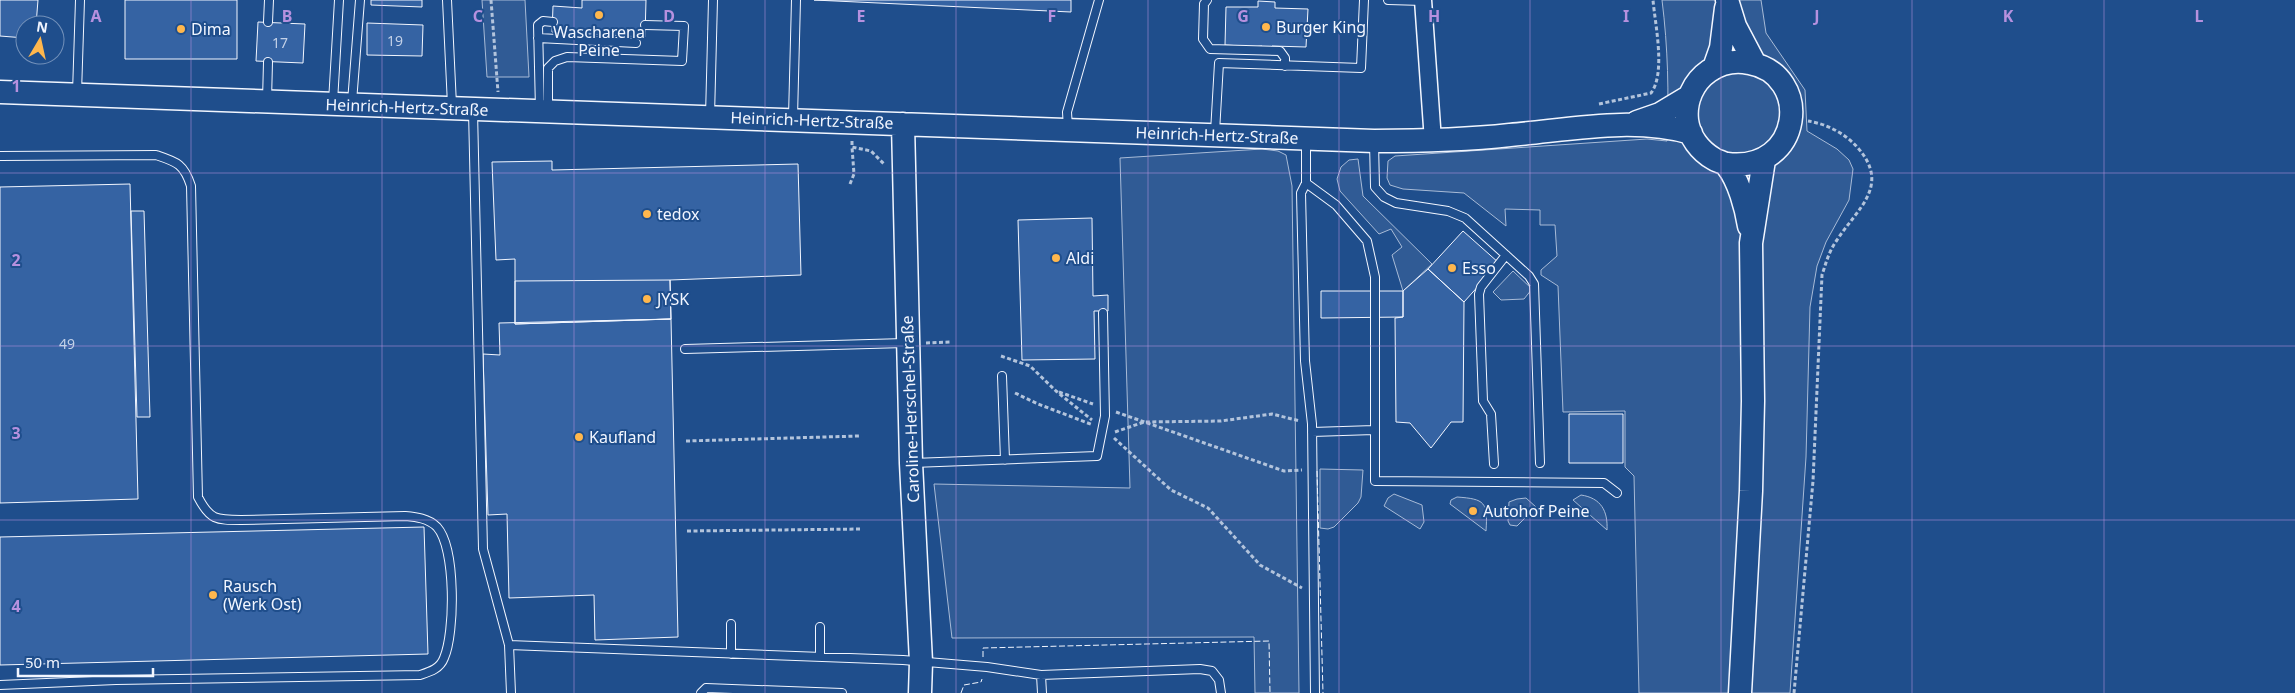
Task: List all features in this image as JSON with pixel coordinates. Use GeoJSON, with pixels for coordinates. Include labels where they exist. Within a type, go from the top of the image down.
{"type":"FeatureCollection","features":[{"type":"Feature","properties":{"kind":"street"},"geometry":{"type":"LineString","coordinates":[[1726,0],[1735,26],[1755,64]]}},
{"type":"Feature","properties":{"kind":"street"},"geometry":{"type":"LineString","coordinates":[[1714,68],[1725,28],[1726,0]]}},
{"type":"Feature","properties":{"kind":"street"},"geometry":{"type":"LineString","coordinates":[[1423,1],[1433,141]]}},
{"type":"Feature","properties":{"kind":"street"},"geometry":{"type":"LineString","coordinates":[[1734,62],[1755,64],[1768,70],[1779,80],[1787,92],[1791,106],[1791,120],[1782,143],[1774,153],[1764,160],[1746,165],[1727,164],[1705,153],[1691,133],[1687,115],[1690,96],[1699,80],[1714,68],[1734,62]]}},
{"type":"Feature","properties":{"kind":"street","name":"Heinrich-Hertz-Straße"},"geometry":{"type":"LineString","coordinates":[[0,92],[1215,134],[1374,142],[1433,141],[1623,125],[1659,126],[1691,133]]}},
{"type":"Feature","properties":{"kind":"street","name":"Heinrich-Hertz-Straße"},"geometry":{"type":"LineString","coordinates":[[1623,125],[1660,114],[1690,96]]}},
{"type":"Feature","properties":{"kind":"street","name":"Caroline-Herschel-Straße"},"geometry":{"type":"LineString","coordinates":[[903,124],[911,463],[921,662],[920,693]]}},
{"type":"Feature","properties":{"kind":"street"},"geometry":{"type":"LineString","coordinates":[[1740,693],[1751,491],[1753,401],[1751,243],[1764,160]]}},
{"type":"Feature","properties":{"kind":"street"},"geometry":{"type":"LineString","coordinates":[[1727,164],[1742,198],[1751,243]]}},
{"type":"Feature","properties":{"kind":"lane"},"geometry":{"type":"LineString","coordinates":[[77,95],[80,0]]}},
{"type":"Feature","properties":{"kind":"lane"},"geometry":{"type":"LineString","coordinates":[[268,22],[269,0]]}},
{"type":"Feature","properties":{"kind":"lane"},"geometry":{"type":"LineString","coordinates":[[339,0],[342,104]]}},
{"type":"Feature","properties":{"kind":"lane"},"geometry":{"type":"LineString","coordinates":[[342,104],[360,0]]}},
{"type":"Feature","properties":{"kind":"lane"},"geometry":{"type":"LineString","coordinates":[[448,0],[462,109],[483,549],[509,645],[511,693]]}},
{"type":"Feature","properties":{"kind":"lane"},"geometry":{"type":"LineString","coordinates":[[710,116],[714,0]]}},
{"type":"Feature","properties":{"kind":"lane"},"geometry":{"type":"LineString","coordinates":[[793,119],[796,0]]}},
{"type":"Feature","properties":{"kind":"lane"},"geometry":{"type":"LineString","coordinates":[[1068,130],[1067,112],[1099,0]]}},
{"type":"Feature","properties":{"kind":"lane"},"geometry":{"type":"LineString","coordinates":[[1207,0],[1204,4],[1202,39],[1210,49],[1280,52],[1285,58],[1285,66]]}},
{"type":"Feature","properties":{"kind":"lane"},"geometry":{"type":"LineString","coordinates":[[1215,134],[1218,63],[1361,68],[1364,0]]}},
{"type":"Feature","properties":{"kind":"lane"},"geometry":{"type":"LineString","coordinates":[[1388,0],[1423,1]]}},
{"type":"Feature","properties":{"kind":"lane"},"geometry":{"type":"LineString","coordinates":[[544,112],[538,25],[543,21],[553,22]]}},
{"type":"Feature","properties":{"kind":"lane"},"geometry":{"type":"LineString","coordinates":[[544,112],[548,68],[555,61],[567,57],[682,62],[684,26],[645,25]]}},
{"type":"Feature","properties":{"kind":"lane"},"geometry":{"type":"LineString","coordinates":[[538,38],[636,43]]}},
{"type":"Feature","properties":{"kind":"lane"},"geometry":{"type":"LineString","coordinates":[[267,102],[268,62]]}},
{"type":"Feature","properties":{"kind":"lane"},"geometry":{"type":"LineString","coordinates":[[1306,138],[1306,183],[1301,192],[1305,341],[1312,428],[1315,693]]}},
{"type":"Feature","properties":{"kind":"lane"},"geometry":{"type":"LineString","coordinates":[[1374,142],[1376,187],[1384,197],[1396,203],[1448,211],[1466,218],[1530,276],[1534,284],[1540,463]]}},
{"type":"Feature","properties":{"kind":"lane"},"geometry":{"type":"LineString","coordinates":[[0,156],[156,155],[175,162],[186,171],[191,186],[198,497],[206,512],[217,520],[405,516],[424,519],[436,526],[445,538],[450,562],[450,636],[444,660],[433,671],[420,675],[116,680],[0,685]]}},
{"type":"Feature","properties":{"kind":"lane"},"geometry":{"type":"LineString","coordinates":[[1306,183],[1336,205],[1368,241],[1375,277],[1375,482],[1604,483],[1617,493]]}},
{"type":"Feature","properties":{"kind":"lane"},"geometry":{"type":"LineString","coordinates":[[1494,464],[1491,414],[1482,401],[1479,294],[1481,287],[1506,254]]}},
{"type":"Feature","properties":{"kind":"lane"},"geometry":{"type":"LineString","coordinates":[[911,463],[1097,456],[1105,408],[1103,313]]}},
{"type":"Feature","properties":{"kind":"lane"},"geometry":{"type":"LineString","coordinates":[[685,349],[908,343]]}},
{"type":"Feature","properties":{"kind":"lane"},"geometry":{"type":"LineString","coordinates":[[1002,376],[1005,460]]}},
{"type":"Feature","properties":{"kind":"lane"},"geometry":{"type":"LineString","coordinates":[[1312,428],[1374,430]]}},
{"type":"Feature","properties":{"kind":"lane"},"geometry":{"type":"LineString","coordinates":[[731,654],[732,624]]}},
{"type":"Feature","properties":{"kind":"lane"},"geometry":{"type":"LineString","coordinates":[[820,626],[820,657]]}},
{"type":"Feature","properties":{"kind":"lane"},"geometry":{"type":"LineString","coordinates":[[509,645],[921,662],[1041,675],[1200,669],[1212,671],[1219,680],[1222,693]]}},
{"type":"Feature","properties":{"kind":"lane"},"geometry":{"type":"LineString","coordinates":[[1041,675],[1042,693]]}},
{"type":"Feature","properties":{"kind":"lane"},"geometry":{"type":"LineString","coordinates":[[701,693],[706,688],[842,693]]}},
{"type":"Feature","properties":{"kind":"path"},"geometry":{"type":"LineString","coordinates":[[491,0],[498,92]]}},
{"type":"Feature","properties":{"kind":"path"},"geometry":{"type":"LineString","coordinates":[[1633,98],[1651,93],[1657,85],[1657,42],[1653,0]]}},
{"type":"Feature","properties":{"kind":"path"},"geometry":{"type":"LineString","coordinates":[[1791,120],[1820,124],[1836,131],[1853,143],[1864,155],[1870,169],[1873,184],[1867,201],[1837,239],[1828,255],[1822,275],[1813,481],[1794,693]]}},
{"type":"Feature","properties":{"kind":"path"},"geometry":{"type":"LineString","coordinates":[[850,184],[854,174],[852,147]]}},
{"type":"Feature","properties":{"kind":"path"},"geometry":{"type":"LineString","coordinates":[[1001,356],[1030,366],[1056,391],[1103,428]]}},
{"type":"Feature","properties":{"kind":"path"},"geometry":{"type":"LineString","coordinates":[[1002,386],[1038,404],[1103,428]]}},
{"type":"Feature","properties":{"kind":"path"},"geometry":{"type":"LineString","coordinates":[[1056,391],[1284,471],[1312,470]]}},
{"type":"Feature","properties":{"kind":"path"},"geometry":{"type":"LineString","coordinates":[[1312,428],[1272,414],[1221,421],[1144,422],[1109,434],[1172,490],[1208,508],[1260,565],[1314,594]]}},
{"type":"Feature","properties":{"kind":"path"},"geometry":{"type":"LineString","coordinates":[[686,441],[860,436]]}},
{"type":"Feature","properties":{"kind":"path"},"geometry":{"type":"LineString","coordinates":[[687,531],[862,529]]}},
{"type":"Feature","properties":{"kind":"shaded area"},"geometry":{"type":"Polygon","coordinates":[[[482,0],[525,0],[529,77],[487,77],[482,0]]]}},
{"type":"Feature","properties":{"kind":"shaded area"},"geometry":{"type":"Polygon","coordinates":[[[1662,0],[1761,0],[1766,33],[1805,90],[1807,131],[1837,149],[1849,160],[1853,169],[1849,200],[1826,242],[1817,266],[1810,307],[1806,457],[1790,693],[1639,693],[1634,476],[1625,467],[1625,411],[1563,412],[1558,286],[1541,275],[1541,270],[1557,256],[1555,225],[1540,225],[1540,210],[1505,209],[1506,226],[1464,193],[1403,189],[1390,185],[1387,178],[1388,161],[1395,156],[1647,139],[1667,141],[1668,70],[1662,0]]]}},
{"type":"Feature","properties":{"kind":"shaded area"},"geometry":{"type":"Polygon","coordinates":[[[1262,149],[1278,151],[1286,155],[1292,186],[1299,693],[1255,693],[1254,637],[952,638],[934,484],[1130,488],[1120,158],[1262,149]]]}},
{"type":"Feature","properties":{"kind":"shaded area"},"geometry":{"type":"Polygon","coordinates":[[[1358,159],[1363,196],[1432,264],[1403,291],[1392,255],[1402,247],[1391,229],[1379,234],[1340,191],[1337,179],[1341,167],[1349,160],[1358,159]]]}},
{"type":"Feature","properties":{"kind":"shaded area"},"geometry":{"type":"Polygon","coordinates":[[[1513,271],[1532,289],[1524,299],[1501,300],[1493,292],[1513,271]]]}},
{"type":"Feature","properties":{"kind":"shaded area"},"geometry":{"type":"Polygon","coordinates":[[[1320,469],[1363,470],[1361,497],[1358,503],[1334,527],[1328,529],[1320,528],[1320,469]]]}},
{"type":"Feature","properties":{"kind":"shaded area"},"geometry":{"type":"Polygon","coordinates":[[[1394,494],[1422,505],[1424,522],[1420,529],[1384,506],[1388,498],[1394,494]]]}},
{"type":"Feature","properties":{"kind":"shaded area"},"geometry":{"type":"Polygon","coordinates":[[[1581,495],[1594,499],[1602,506],[1606,517],[1607,530],[1573,500],[1581,495]]]}},
{"type":"Feature","properties":{"kind":"shaded area"},"geometry":{"type":"Polygon","coordinates":[[[1457,497],[1474,499],[1483,504],[1486,514],[1486,531],[1450,504],[1451,500],[1457,497]]]}},
{"type":"Feature","properties":{"kind":"shaded area"},"geometry":{"type":"Polygon","coordinates":[[[1526,498],[1536,507],[1517,526],[1510,525],[1508,521],[1509,502],[1526,498]]]}},
{"type":"Feature","properties":{"kind":"building"},"geometry":{"type":"Polygon","coordinates":[[[0,0],[38,0],[37,15],[15,15],[15,37],[0,36],[0,0]]]}},
{"type":"Feature","properties":{"kind":"building","name":"Dima"},"geometry":{"type":"Polygon","coordinates":[[[125,0],[237,0],[237,59],[125,59],[125,0]]]}},
{"type":"Feature","properties":{"kind":"building"},"geometry":{"type":"Polygon","coordinates":[[[371,0],[422,0],[422,7],[371,5],[371,0]]]}},
{"type":"Feature","properties":{"kind":"building","name":"Wascharena Peine"},"geometry":{"type":"Polygon","coordinates":[[[582,0],[646,0],[645,37],[552,32],[553,6],[582,8],[582,0]]]}},
{"type":"Feature","properties":{"kind":"building"},"geometry":{"type":"Polygon","coordinates":[[[814,0],[1071,0],[1071,12],[814,0]]]}},
{"type":"Feature","properties":{"kind":"building","name":"Burger King"},"geometry":{"type":"Polygon","coordinates":[[[1258,1],[1275,2],[1275,8],[1308,9],[1306,47],[1272,46],[1272,49],[1262,49],[1262,46],[1242,48],[1242,46],[1225,45],[1226,7],[1258,7],[1258,1]]]}},
{"type":"Feature","properties":{"kind":"building"},"geometry":{"type":"Polygon","coordinates":[[[258,22],[305,24],[303,63],[256,61],[258,22]]]}},
{"type":"Feature","properties":{"kind":"building"},"geometry":{"type":"Polygon","coordinates":[[[367,23],[423,25],[422,56],[367,55],[367,23]]]}},
{"type":"Feature","properties":{"kind":"building","name":"tedox"},"geometry":{"type":"Polygon","coordinates":[[[552,161],[552,170],[798,164],[801,275],[670,280],[671,319],[515,324],[515,259],[496,260],[492,162],[552,161]]]}},
{"type":"Feature","properties":{"kind":"building"},"geometry":{"type":"Polygon","coordinates":[[[130,184],[138,499],[0,503],[0,187],[130,184]]]}},
{"type":"Feature","properties":{"kind":"building"},"geometry":{"type":"Polygon","coordinates":[[[131,211],[144,211],[150,417],[137,417],[131,211]]]}},
{"type":"Feature","properties":{"kind":"building","name":"Aldi"},"geometry":{"type":"Polygon","coordinates":[[[1092,218],[1093,296],[1108,295],[1108,311],[1094,311],[1095,359],[1022,360],[1018,220],[1092,218]]]}},
{"type":"Feature","properties":{"kind":"building"},"geometry":{"type":"Polygon","coordinates":[[[1463,231],[1499,263],[1464,302],[1428,269],[1463,231]]]}},
{"type":"Feature","properties":{"kind":"building"},"geometry":{"type":"Polygon","coordinates":[[[1428,269],[1464,302],[1463,422],[1451,422],[1431,448],[1410,423],[1396,422],[1395,318],[1403,317],[1403,291],[1428,269]]]}},
{"type":"Feature","properties":{"kind":"building"},"geometry":{"type":"Polygon","coordinates":[[[670,280],[671,319],[515,324],[515,281],[670,280]]]}},
{"type":"Feature","properties":{"kind":"building"},"geometry":{"type":"Polygon","coordinates":[[[1321,291],[1403,291],[1403,317],[1321,318],[1321,291]]]}},
{"type":"Feature","properties":{"kind":"building","name":"Kaufland"},"geometry":{"type":"Polygon","coordinates":[[[671,319],[678,637],[595,640],[594,595],[509,598],[507,514],[488,515],[483,354],[500,355],[499,323],[671,319]]]}},
{"type":"Feature","properties":{"kind":"building"},"geometry":{"type":"Polygon","coordinates":[[[1569,414],[1623,414],[1623,463],[1569,463],[1569,414]]]}},
{"type":"Feature","properties":{"kind":"building","name":"Rausch (Werk Ost)"},"geometry":{"type":"Polygon","coordinates":[[[424,527],[428,654],[0,665],[0,537],[424,527]]]}},
{"type":"Feature","properties":{"kind":"fence"},"geometry":{"type":"LineString","coordinates":[[1317,471],[1323,693]]}},
{"type":"Feature","properties":{"kind":"fence"},"geometry":{"type":"LineString","coordinates":[[983,657],[983,648],[1269,641],[1270,693]]}},
{"type":"Feature","properties":{"kind":"fence"},"geometry":{"type":"LineString","coordinates":[[961,693],[964,685],[981,682],[982,679]]}},
{"type":"Feature","properties":{"kind":"place","name":"Wascharena Peine"},"geometry":{"type":"Point","coordinates":[599,15]}},
{"type":"Feature","properties":{"kind":"place","name":"Burger King"},"geometry":{"type":"Point","coordinates":[1266,27]}},
{"type":"Feature","properties":{"kind":"place","name":"Dima"},"geometry":{"type":"Point","coordinates":[181,29]}},
{"type":"Feature","properties":{"kind":"place","name":"tedox"},"geometry":{"type":"Point","coordinates":[647,214]}},
{"type":"Feature","properties":{"kind":"place","name":"Aldi"},"geometry":{"type":"Point","coordinates":[1056,258]}},
{"type":"Feature","properties":{"kind":"place","name":"Esso"},"geometry":{"type":"Point","coordinates":[1452,268]}},
{"type":"Feature","properties":{"kind":"place","name":"JYSK"},"geometry":{"type":"Point","coordinates":[647,299]}},
{"type":"Feature","properties":{"kind":"place","name":"Kaufland"},"geometry":{"type":"Point","coordinates":[579,437]}},
{"type":"Feature","properties":{"kind":"place","name":"Autohof Peine"},"geometry":{"type":"Point","coordinates":[1473,511]}},
{"type":"Feature","properties":{"kind":"place","name":"Rausch (Werk Ost)"},"geometry":{"type":"Point","coordinates":[213,595]}}]}
